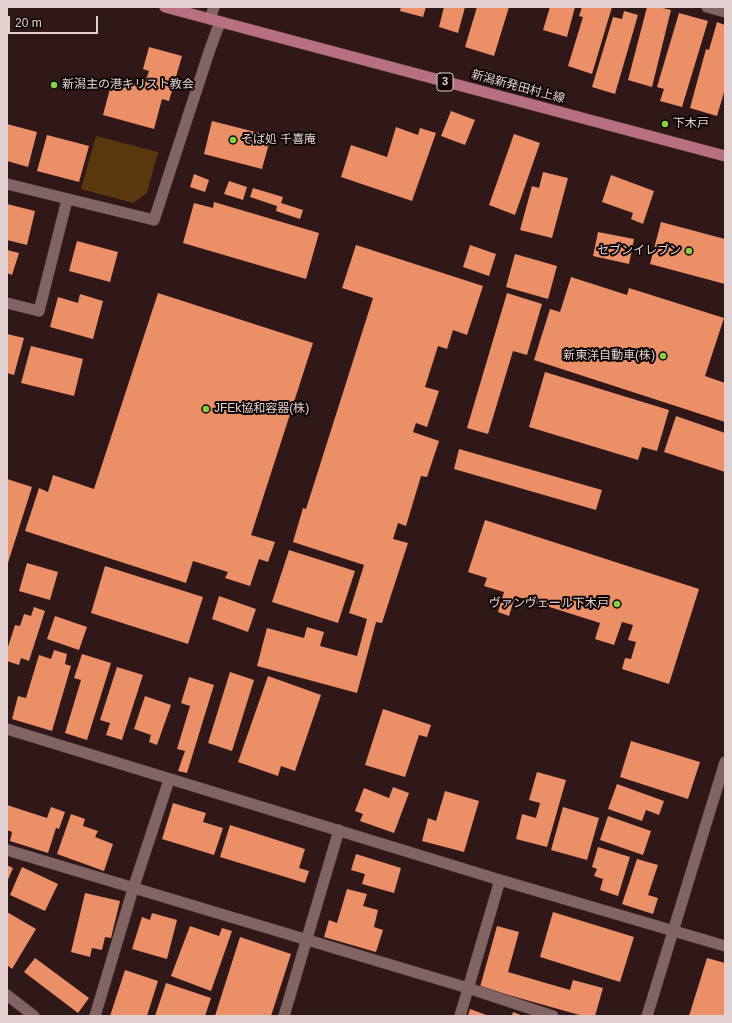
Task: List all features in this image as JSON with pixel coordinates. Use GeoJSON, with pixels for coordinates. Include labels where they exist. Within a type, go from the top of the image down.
{"type":"FeatureCollection","features":[{"type":"Feature","properties":{"kind":"main road","name":"新潟新発田村上線"},"geometry":{"type":"LineString","coordinates":[[165,7],[725,156]]}},
{"type":"Feature","properties":{"kind":"street"},"geometry":{"type":"LineString","coordinates":[[7,184],[67,200],[154,220],[210,49],[215,20],[214,7]]}},
{"type":"Feature","properties":{"kind":"street"},"geometry":{"type":"LineString","coordinates":[[707,7],[725,12]]}},
{"type":"Feature","properties":{"kind":"street"},"geometry":{"type":"LineString","coordinates":[[7,303],[39,311],[67,200]]}},
{"type":"Feature","properties":{"kind":"street"},"geometry":{"type":"LineString","coordinates":[[7,730],[500,880],[725,946]]}},
{"type":"Feature","properties":{"kind":"street"},"geometry":{"type":"LineString","coordinates":[[647,1016],[725,762]]}},
{"type":"Feature","properties":{"kind":"street"},"geometry":{"type":"LineString","coordinates":[[95,1016],[133,889],[169,780]]}},
{"type":"Feature","properties":{"kind":"street"},"geometry":{"type":"LineString","coordinates":[[284,1016],[339,830]]}},
{"type":"Feature","properties":{"kind":"street"},"geometry":{"type":"LineString","coordinates":[[7,850],[133,889],[468,988],[553,1016]]}},
{"type":"Feature","properties":{"kind":"street"},"geometry":{"type":"LineString","coordinates":[[460,1016],[500,880]]}},
{"type":"Feature","properties":{"kind":"street"},"geometry":{"type":"LineString","coordinates":[[7,995],[34,1016]]}},
{"type":"Feature","properties":{"kind":"shaded area"},"geometry":{"type":"Polygon","coordinates":[[[96,136],[158,152],[147,193],[133,203],[81,189],[96,136]]]}},
{"type":"Feature","properties":{"kind":"building"},"geometry":{"type":"Polygon","coordinates":[[[401,7],[426,7],[423,17],[400,11],[401,7]]]}},
{"type":"Feature","properties":{"kind":"building"},"geometry":{"type":"Polygon","coordinates":[[[444,7],[465,7],[458,33],[439,27],[444,7]]]}},
{"type":"Feature","properties":{"kind":"building"},"geometry":{"type":"Polygon","coordinates":[[[477,7],[509,7],[494,56],[465,47],[477,7]]]}},
{"type":"Feature","properties":{"kind":"building"},"geometry":{"type":"Polygon","coordinates":[[[550,7],[575,7],[567,37],[543,30],[550,7]]]}},
{"type":"Feature","properties":{"kind":"building"},"geometry":{"type":"Polygon","coordinates":[[[582,7],[612,7],[592,74],[568,66],[583,17],[579,16],[582,7]]]}},
{"type":"Feature","properties":{"kind":"building"},"geometry":{"type":"Polygon","coordinates":[[[647,7],[659,7],[671,10],[652,87],[628,80],[647,7]]]}},
{"type":"Feature","properties":{"kind":"building"},"geometry":{"type":"Polygon","coordinates":[[[624,11],[638,15],[615,94],[592,87],[613,17],[622,19],[624,11]]]}},
{"type":"Feature","properties":{"kind":"building"},"geometry":{"type":"Polygon","coordinates":[[[679,13],[708,21],[682,107],[660,101],[664,89],[657,87],[679,13]]]}},
{"type":"Feature","properties":{"kind":"building"},"geometry":{"type":"Polygon","coordinates":[[[717,22],[725,25],[725,89],[717,116],[690,108],[706,49],[709,50],[717,22]]]}},
{"type":"Feature","properties":{"kind":"building"},"geometry":{"type":"Polygon","coordinates":[[[149,47],[182,56],[169,101],[162,99],[154,129],[103,115],[111,85],[122,89],[124,80],[144,86],[149,71],[143,69],[149,47]]]}},
{"type":"Feature","properties":{"kind":"building"},"geometry":{"type":"Polygon","coordinates":[[[451,111],[475,120],[465,145],[441,136],[451,111]]]}},
{"type":"Feature","properties":{"kind":"building"},"geometry":{"type":"Polygon","coordinates":[[[212,121],[271,136],[262,169],[204,154],[212,121]]]}},
{"type":"Feature","properties":{"kind":"building"},"geometry":{"type":"Polygon","coordinates":[[[7,124],[37,132],[28,167],[7,161],[7,124]]]}},
{"type":"Feature","properties":{"kind":"building"},"geometry":{"type":"Polygon","coordinates":[[[396,127],[418,135],[420,128],[436,133],[412,201],[341,177],[351,145],[387,157],[396,127]]]}},
{"type":"Feature","properties":{"kind":"building"},"geometry":{"type":"Polygon","coordinates":[[[514,134],[540,143],[515,215],[489,205],[514,134]]]}},
{"type":"Feature","properties":{"kind":"building"},"geometry":{"type":"Polygon","coordinates":[[[47,135],[89,146],[79,182],[37,171],[47,135]]]}},
{"type":"Feature","properties":{"kind":"building"},"geometry":{"type":"Polygon","coordinates":[[[543,172],[568,178],[552,238],[520,230],[532,186],[539,188],[543,172]]]}},
{"type":"Feature","properties":{"kind":"building"},"geometry":{"type":"Polygon","coordinates":[[[194,174],[209,180],[205,192],[190,187],[194,174]]]}},
{"type":"Feature","properties":{"kind":"building"},"geometry":{"type":"Polygon","coordinates":[[[611,175],[654,191],[643,224],[631,219],[633,213],[602,202],[611,175]]]}},
{"type":"Feature","properties":{"kind":"building"},"geometry":{"type":"Polygon","coordinates":[[[229,181],[247,187],[243,200],[224,194],[229,181]]]}},
{"type":"Feature","properties":{"kind":"building"},"geometry":{"type":"Polygon","coordinates":[[[253,188],[283,197],[281,203],[303,210],[300,219],[276,211],[277,206],[250,197],[253,188]]]}},
{"type":"Feature","properties":{"kind":"building"},"geometry":{"type":"Polygon","coordinates":[[[214,202],[319,233],[306,279],[183,243],[194,203],[213,208],[214,202]]]}},
{"type":"Feature","properties":{"kind":"building"},"geometry":{"type":"Polygon","coordinates":[[[7,204],[35,211],[27,245],[7,240],[7,204]]]}},
{"type":"Feature","properties":{"kind":"building","name":"セブンイレブン"},"geometry":{"type":"Polygon","coordinates":[[[661,222],[725,239],[725,284],[650,264],[661,222]]]}},
{"type":"Feature","properties":{"kind":"building"},"geometry":{"type":"Polygon","coordinates":[[[598,232],[634,239],[629,264],[593,256],[598,232]]]}},
{"type":"Feature","properties":{"kind":"building"},"geometry":{"type":"Polygon","coordinates":[[[77,241],[118,252],[110,282],[69,271],[77,241]]]}},
{"type":"Feature","properties":{"kind":"building"},"geometry":{"type":"Polygon","coordinates":[[[356,245],[483,286],[467,335],[453,330],[447,349],[438,346],[425,387],[439,391],[427,427],[416,423],[413,432],[439,441],[427,477],[421,476],[406,526],[398,523],[393,539],[408,543],[382,623],[376,622],[357,693],[257,666],[267,628],[304,638],[307,627],[324,632],[320,646],[357,656],[367,619],[349,613],[364,565],[293,542],[303,508],[306,509],[373,298],[342,288],[356,245]]]}},
{"type":"Feature","properties":{"kind":"building"},"geometry":{"type":"Polygon","coordinates":[[[470,245],[496,254],[489,276],[463,267],[470,245]]]}},
{"type":"Feature","properties":{"kind":"building"},"geometry":{"type":"Polygon","coordinates":[[[7,250],[19,253],[12,275],[7,273],[7,250]]]}},
{"type":"Feature","properties":{"kind":"building"},"geometry":{"type":"Polygon","coordinates":[[[515,254],[557,266],[548,299],[506,287],[515,254]]]}},
{"type":"Feature","properties":{"kind":"building"},"geometry":{"type":"Polygon","coordinates":[[[571,277],[627,295],[629,288],[724,318],[705,376],[725,383],[725,422],[534,360],[550,309],[560,312],[571,277]]]}},
{"type":"Feature","properties":{"kind":"building","name":"JFEk協和容器(株)"},"geometry":{"type":"Polygon","coordinates":[[[158,293],[313,343],[251,535],[275,542],[268,562],[259,559],[250,586],[225,578],[228,572],[193,561],[186,583],[25,531],[39,488],[48,492],[53,475],[94,489],[158,293]]]}},
{"type":"Feature","properties":{"kind":"building"},"geometry":{"type":"Polygon","coordinates":[[[507,293],[542,304],[527,355],[513,351],[488,434],[467,428],[507,293]]]}},
{"type":"Feature","properties":{"kind":"building"},"geometry":{"type":"Polygon","coordinates":[[[80,294],[103,301],[93,339],[50,327],[58,297],[78,303],[80,294]]]}},
{"type":"Feature","properties":{"kind":"building"},"geometry":{"type":"Polygon","coordinates":[[[7,334],[24,338],[14,375],[7,373],[7,334]]]}},
{"type":"Feature","properties":{"kind":"building"},"geometry":{"type":"Polygon","coordinates":[[[31,346],[83,359],[74,396],[21,383],[31,346]]]}},
{"type":"Feature","properties":{"kind":"building"},"geometry":{"type":"Polygon","coordinates":[[[545,372],[669,410],[657,451],[642,447],[638,460],[529,427],[545,372]]]}},
{"type":"Feature","properties":{"kind":"building"},"geometry":{"type":"Polygon","coordinates":[[[676,416],[725,433],[725,472],[664,452],[676,416]]]}},
{"type":"Feature","properties":{"kind":"building"},"geometry":{"type":"Polygon","coordinates":[[[459,449],[602,490],[596,510],[454,469],[459,449]]]}},
{"type":"Feature","properties":{"kind":"building"},"geometry":{"type":"Polygon","coordinates":[[[7,479],[32,487],[7,566],[7,479]]]}},
{"type":"Feature","properties":{"kind":"building","name":"ヴァンヴェール下木戸"},"geometry":{"type":"Polygon","coordinates":[[[485,520],[699,589],[669,684],[622,669],[625,658],[631,659],[636,642],[628,640],[633,625],[622,622],[614,645],[595,639],[600,623],[515,596],[509,616],[498,612],[504,592],[484,586],[487,578],[468,572],[485,520]]]}},
{"type":"Feature","properties":{"kind":"building"},"geometry":{"type":"Polygon","coordinates":[[[289,550],[355,571],[338,623],[272,602],[289,550]]]}},
{"type":"Feature","properties":{"kind":"building"},"geometry":{"type":"Polygon","coordinates":[[[27,563],[58,572],[50,600],[19,591],[27,563]]]}},
{"type":"Feature","properties":{"kind":"building"},"geometry":{"type":"Polygon","coordinates":[[[105,566],[203,597],[188,644],[91,613],[105,566]]]}},
{"type":"Feature","properties":{"kind":"building"},"geometry":{"type":"Polygon","coordinates":[[[219,596],[256,609],[248,632],[212,619],[219,596]]]}},
{"type":"Feature","properties":{"kind":"building"},"geometry":{"type":"Polygon","coordinates":[[[34,607],[45,611],[29,661],[21,658],[19,665],[7,661],[7,650],[15,625],[20,626],[24,614],[31,616],[34,607]]]}},
{"type":"Feature","properties":{"kind":"building"},"geometry":{"type":"Polygon","coordinates":[[[55,616],[87,627],[79,650],[47,639],[55,616]]]}},
{"type":"Feature","properties":{"kind":"building"},"geometry":{"type":"Polygon","coordinates":[[[54,650],[67,654],[65,664],[71,666],[52,731],[12,719],[18,696],[26,698],[39,655],[51,659],[54,650]]]}},
{"type":"Feature","properties":{"kind":"building"},"geometry":{"type":"Polygon","coordinates":[[[82,654],[111,663],[87,740],[65,733],[81,680],[74,678],[82,654]]]}},
{"type":"Feature","properties":{"kind":"building"},"geometry":{"type":"Polygon","coordinates":[[[117,667],[143,675],[122,740],[106,735],[110,723],[100,720],[117,667]]]}},
{"type":"Feature","properties":{"kind":"building"},"geometry":{"type":"Polygon","coordinates":[[[230,672],[254,680],[232,751],[208,743],[230,672]]]}},
{"type":"Feature","properties":{"kind":"building"},"geometry":{"type":"Polygon","coordinates":[[[268,676],[321,695],[295,771],[281,766],[278,776],[238,762],[268,676]]]}},
{"type":"Feature","properties":{"kind":"building"},"geometry":{"type":"Polygon","coordinates":[[[189,677],[214,685],[187,773],[178,771],[185,751],[177,749],[190,706],[181,703],[189,677]]]}},
{"type":"Feature","properties":{"kind":"building"},"geometry":{"type":"Polygon","coordinates":[[[145,696],[171,705],[157,745],[149,742],[151,735],[134,729],[145,696]]]}},
{"type":"Feature","properties":{"kind":"building"},"geometry":{"type":"Polygon","coordinates":[[[383,709],[431,725],[427,737],[419,735],[405,777],[365,765],[383,709]]]}},
{"type":"Feature","properties":{"kind":"building"},"geometry":{"type":"Polygon","coordinates":[[[631,741],[700,762],[688,799],[620,777],[631,741]]]}},
{"type":"Feature","properties":{"kind":"building"},"geometry":{"type":"Polygon","coordinates":[[[537,772],[566,780],[547,847],[516,839],[522,814],[536,818],[540,803],[529,800],[537,772]]]}},
{"type":"Feature","properties":{"kind":"building"},"geometry":{"type":"Polygon","coordinates":[[[617,784],[664,801],[659,815],[646,810],[642,821],[608,809],[617,784]]]}},
{"type":"Feature","properties":{"kind":"building"},"geometry":{"type":"Polygon","coordinates":[[[393,787],[409,793],[394,833],[360,821],[363,814],[355,811],[364,788],[389,798],[393,787]]]}},
{"type":"Feature","properties":{"kind":"building"},"geometry":{"type":"Polygon","coordinates":[[[445,791],[479,801],[464,852],[422,841],[428,818],[436,821],[445,791]]]}},
{"type":"Feature","properties":{"kind":"building"},"geometry":{"type":"Polygon","coordinates":[[[173,803],[206,813],[203,822],[223,828],[214,855],[162,839],[173,803]]]}},
{"type":"Feature","properties":{"kind":"building"},"geometry":{"type":"Polygon","coordinates":[[[7,805],[47,818],[51,807],[65,812],[59,829],[56,828],[48,853],[10,841],[12,832],[7,830],[7,805]]]}},
{"type":"Feature","properties":{"kind":"building"},"geometry":{"type":"Polygon","coordinates":[[[563,807],[599,818],[587,860],[551,850],[563,807]]]}},
{"type":"Feature","properties":{"kind":"building"},"geometry":{"type":"Polygon","coordinates":[[[71,814],[85,819],[83,826],[98,831],[95,837],[113,844],[104,871],[57,854],[71,814]]]}},
{"type":"Feature","properties":{"kind":"building"},"geometry":{"type":"Polygon","coordinates":[[[608,816],[651,831],[643,855],[600,840],[608,816]]]}},
{"type":"Feature","properties":{"kind":"building"},"geometry":{"type":"Polygon","coordinates":[[[230,825],[305,849],[299,868],[309,871],[305,883],[220,857],[230,825]]]}},
{"type":"Feature","properties":{"kind":"building"},"geometry":{"type":"Polygon","coordinates":[[[598,847],[630,857],[618,896],[600,890],[603,879],[594,876],[597,869],[592,867],[598,847]]]}},
{"type":"Feature","properties":{"kind":"building"},"geometry":{"type":"Polygon","coordinates":[[[356,854],[401,868],[394,893],[362,884],[365,874],[351,870],[356,854]]]}},
{"type":"Feature","properties":{"kind":"building"},"geometry":{"type":"Polygon","coordinates":[[[637,859],[658,865],[648,895],[658,898],[653,914],[622,904],[637,859]]]}},
{"type":"Feature","properties":{"kind":"building"},"geometry":{"type":"Polygon","coordinates":[[[7,865],[13,868],[7,882],[7,865]]]}},
{"type":"Feature","properties":{"kind":"building"},"geometry":{"type":"Polygon","coordinates":[[[22,867],[58,884],[45,911],[10,895],[22,867]]]}},
{"type":"Feature","properties":{"kind":"building"},"geometry":{"type":"Polygon","coordinates":[[[347,889],[367,894],[363,906],[378,910],[374,927],[383,930],[376,952],[324,937],[329,920],[337,923],[347,889]]]}},
{"type":"Feature","properties":{"kind":"building"},"geometry":{"type":"Polygon","coordinates":[[[85,893],[120,901],[111,938],[105,937],[102,950],[92,948],[90,957],[71,952],[85,893]]]}},
{"type":"Feature","properties":{"kind":"building"},"geometry":{"type":"Polygon","coordinates":[[[7,912],[36,929],[12,969],[7,965],[7,912]]]}},
{"type":"Feature","properties":{"kind":"building"},"geometry":{"type":"Polygon","coordinates":[[[553,912],[634,937],[620,982],[540,957],[553,912]]]}},
{"type":"Feature","properties":{"kind":"building"},"geometry":{"type":"Polygon","coordinates":[[[152,913],[177,920],[167,959],[132,949],[142,917],[150,920],[152,913]]]}},
{"type":"Feature","properties":{"kind":"building"},"geometry":{"type":"Polygon","coordinates":[[[190,926],[219,936],[222,928],[232,931],[211,991],[171,976],[190,926]]]}},
{"type":"Feature","properties":{"kind":"building"},"geometry":{"type":"Polygon","coordinates":[[[497,926],[519,932],[508,972],[570,990],[573,980],[603,988],[595,1016],[583,1016],[480,987],[497,926]]]}},
{"type":"Feature","properties":{"kind":"building"},"geometry":{"type":"Polygon","coordinates":[[[240,937],[291,954],[271,1016],[215,1016],[240,937]]]}},
{"type":"Feature","properties":{"kind":"building"},"geometry":{"type":"Polygon","coordinates":[[[35,958],[89,998],[78,1013],[24,972],[35,958]]]}},
{"type":"Feature","properties":{"kind":"building"},"geometry":{"type":"Polygon","coordinates":[[[707,958],[725,963],[725,1016],[689,1016],[707,958]]]}},
{"type":"Feature","properties":{"kind":"building"},"geometry":{"type":"Polygon","coordinates":[[[125,970],[158,981],[147,1016],[110,1016],[125,970]]]}},
{"type":"Feature","properties":{"kind":"building"},"geometry":{"type":"Polygon","coordinates":[[[166,983],[211,998],[205,1016],[155,1016],[166,983]]]}},
{"type":"Feature","properties":{"kind":"building"},"geometry":{"type":"Polygon","coordinates":[[[470,1009],[489,1016],[468,1016],[470,1009]]]}},
{"type":"Feature","properties":{"kind":"building"},"geometry":{"type":"Polygon","coordinates":[[[513,1012],[523,1016],[512,1016],[513,1012]]]}},
{"type":"Feature","properties":{"kind":"place","name":"新潟主の港キリスト教会"},"geometry":{"type":"Point","coordinates":[54,85]}},
{"type":"Feature","properties":{"kind":"place","name":"下木戸"},"geometry":{"type":"Point","coordinates":[665,124]}},
{"type":"Feature","properties":{"kind":"place","name":"そば処 千喜庵"},"geometry":{"type":"Point","coordinates":[233,140]}},
{"type":"Feature","properties":{"kind":"place","name":"セブンイレブン"},"geometry":{"type":"Point","coordinates":[689,251]}},
{"type":"Feature","properties":{"kind":"place","name":"新東洋自動車(株)"},"geometry":{"type":"Point","coordinates":[663,356]}},
{"type":"Feature","properties":{"kind":"place","name":"JFEk協和容器(株)"},"geometry":{"type":"Point","coordinates":[206,409]}},
{"type":"Feature","properties":{"kind":"place","name":"ヴァンヴェール下木戸"},"geometry":{"type":"Point","coordinates":[617,604]}}]}
